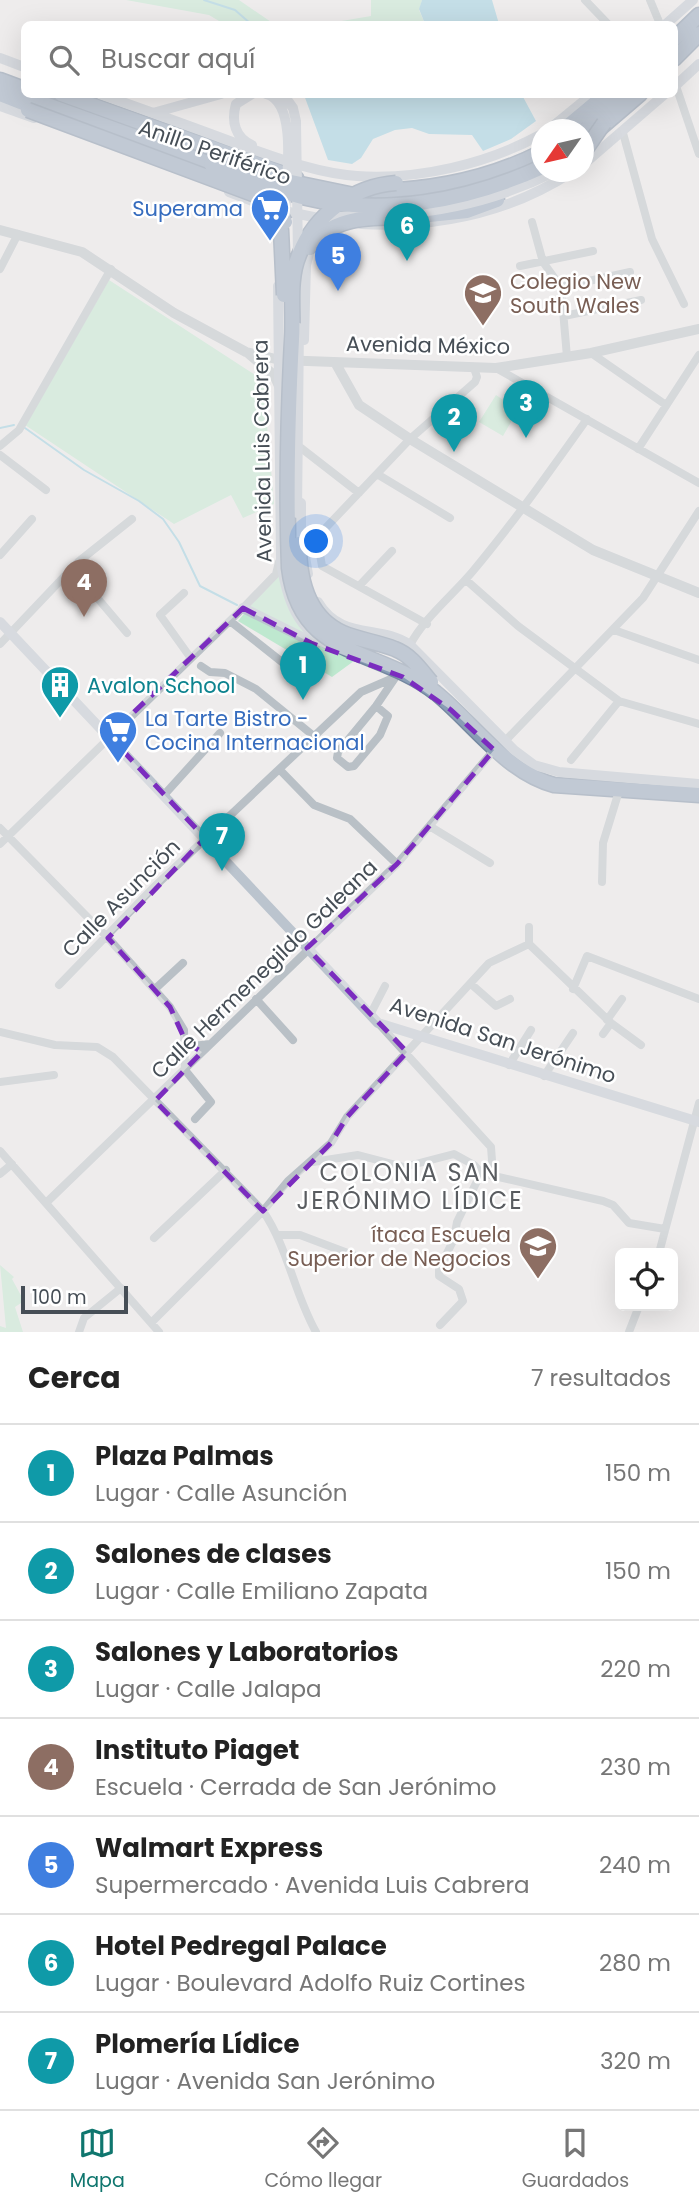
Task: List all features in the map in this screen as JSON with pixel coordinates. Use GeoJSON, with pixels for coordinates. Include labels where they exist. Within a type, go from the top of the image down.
{"type":"FeatureCollection","features":[{"type":"Feature","properties":{"kind":"highway"},"geometry":{"type":"LineString","coordinates":[[678,35],[699,15]]}},
{"type":"Feature","properties":{"kind":"highway"},"geometry":{"type":"LineString","coordinates":[[678,42],[699,23]]}},
{"type":"Feature","properties":{"kind":"highway"},"geometry":{"type":"LineString","coordinates":[[678,59],[699,34]]}},
{"type":"Feature","properties":{"kind":"highway"},"geometry":{"type":"LineString","coordinates":[[678,60],[699,40]]}},
{"type":"Feature","properties":{"kind":"highway"},"geometry":{"type":"LineString","coordinates":[[678,61],[699,48]]}},
{"type":"Feature","properties":{"kind":"highway"},"geometry":{"type":"LineString","coordinates":[[0,72],[21,80]]}},
{"type":"Feature","properties":{"kind":"highway"},"geometry":{"type":"LineString","coordinates":[[0,80],[21,88]]}},
{"type":"Feature","properties":{"kind":"highway"},"geometry":{"type":"LineString","coordinates":[[0,88],[21,96]]}},
{"type":"Feature","properties":{"kind":"highway"},"geometry":{"type":"LineString","coordinates":[[0,96],[28,110],[266,199],[274,203],[285,222]]}},
{"type":"Feature","properties":{"kind":"highway","name":"Anillo Periférico"},"geometry":{"type":"LineString","coordinates":[[0,96],[270,196],[317,206],[363,211],[420,209],[469,201],[506,189],[531,175]]}},
{"type":"Feature","properties":{"kind":"highway"},"geometry":{"type":"LineString","coordinates":[[28,98],[301,196],[361,205],[420,204],[469,195],[531,173]]}},
{"type":"Feature","properties":{"kind":"highway"},"geometry":{"type":"LineString","coordinates":[[50,98],[278,180],[362,197],[419,196],[467,187],[502,176],[531,162]]}},
{"type":"Feature","properties":{"kind":"highway","name":"Anillo Periférico"},"geometry":{"type":"LineString","coordinates":[[72,98],[295,177],[363,191],[418,191],[466,181],[531,156]]}},
{"type":"Feature","properties":{"kind":"highway"},"geometry":{"type":"LineString","coordinates":[[91,98],[158,130]]}},
{"type":"Feature","properties":{"kind":"highway"},"geometry":{"type":"LineString","coordinates":[[576,119],[601,98]]}},
{"type":"Feature","properties":{"kind":"highway"},"geometry":{"type":"LineString","coordinates":[[589,119],[613,98]]}},
{"type":"Feature","properties":{"kind":"highway"},"geometry":{"type":"LineString","coordinates":[[594,121],[619,98]]}},
{"type":"Feature","properties":{"kind":"highway"},"geometry":{"type":"LineString","coordinates":[[594,132],[634,98]]}},
{"type":"Feature","properties":{"kind":"highway"},"geometry":{"type":"LineString","coordinates":[[594,132],[634,98]]}},
{"type":"Feature","properties":{"kind":"highway"},"geometry":{"type":"LineString","coordinates":[[594,136],[604,123]]}},
{"type":"Feature","properties":{"kind":"highway"},"geometry":{"type":"LineString","coordinates":[[531,149],[510,159],[445,179],[376,184],[343,200],[319,224],[302,248],[292,286],[286,475],[289,568],[296,602],[316,630],[332,642],[406,673],[426,685],[518,768],[539,781],[554,785],[699,796]]}},
{"type":"Feature","properties":{"kind":"highway"},"geometry":{"type":"LineString","coordinates":[[211,164],[259,195],[279,221],[291,345],[294,530],[300,594],[311,616],[327,632],[391,659],[433,682]]}},
{"type":"Feature","properties":{"kind":"highway"},"geometry":{"type":"LineString","coordinates":[[291,361],[301,269],[316,240],[331,228],[353,219],[467,211],[506,197],[536,182]]}},
{"type":"Feature","properties":{"kind":"highway"},"geometry":{"type":"LineString","coordinates":[[317,206],[361,224]]}},
{"type":"Feature","properties":{"kind":"highway"},"geometry":{"type":"LineString","coordinates":[[300,540],[302,583],[313,608],[321,617],[342,632],[405,654],[522,764],[542,774],[699,785]]}},
{"type":"Feature","properties":{"kind":"main road"},"geometry":{"type":"LineString","coordinates":[[667,21],[693,0]]}},
{"type":"Feature","properties":{"kind":"main road"},"geometry":{"type":"LineString","coordinates":[[0,58],[21,66]]}},
{"type":"Feature","properties":{"kind":"main road"},"geometry":{"type":"LineString","coordinates":[[678,83],[699,64]]}},
{"type":"Feature","properties":{"kind":"main road"},"geometry":{"type":"LineString","coordinates":[[111,98],[305,167],[355,176],[384,177],[480,161],[531,138]]}},
{"type":"Feature","properties":{"kind":"main road"},"geometry":{"type":"LineString","coordinates":[[152,113],[206,98]]}},
{"type":"Feature","properties":{"kind":"main road"},"geometry":{"type":"LineString","coordinates":[[245,98],[234,111],[235,126],[243,140],[277,158]]}},
{"type":"Feature","properties":{"kind":"main road"},"geometry":{"type":"LineString","coordinates":[[273,98],[279,101],[287,118],[285,222],[291,345],[281,523],[290,604]]}},
{"type":"Feature","properties":{"kind":"main road","name":"Avenida Luis Cabrera"},"geometry":{"type":"LineString","coordinates":[[286,98],[293,108],[296,121],[297,513],[300,540],[312,589],[330,617],[362,633],[406,642],[433,682],[494,750],[536,782],[699,796]]}},
{"type":"Feature","properties":{"kind":"main road"},"geometry":{"type":"LineString","coordinates":[[564,119],[588,98]]}},
{"type":"Feature","properties":{"kind":"main road"},"geometry":{"type":"LineString","coordinates":[[594,155],[661,98]]}},
{"type":"Feature","properties":{"kind":"main road"},"geometry":{"type":"LineString","coordinates":[[0,105],[28,110]]}},
{"type":"Feature","properties":{"kind":"main road"},"geometry":{"type":"LineString","coordinates":[[0,105],[259,204],[335,221],[391,226],[455,220],[546,188],[556,182]]}},
{"type":"Feature","properties":{"kind":"main road"},"geometry":{"type":"LineString","coordinates":[[594,144],[641,116]]}},
{"type":"Feature","properties":{"kind":"main road"},"geometry":{"type":"LineString","coordinates":[[298,264],[310,241],[331,218],[466,206],[533,182]]}},
{"type":"Feature","properties":{"kind":"main road","name":"Avenida Luis Cabrera"},"geometry":{"type":"LineString","coordinates":[[259,204],[271,220],[277,243],[291,361],[302,418],[300,584],[307,603],[321,623],[335,633],[362,643],[406,642]]}},
{"type":"Feature","properties":{"kind":"main road","name":"Avenida Luis Cabrera"},"geometry":{"type":"LineString","coordinates":[[335,221],[315,238],[307,255],[291,361],[279,387],[280,556],[290,604],[306,630],[340,651],[397,677],[433,682],[505,741],[525,761],[545,770],[699,785]]}},
{"type":"Feature","properties":{"kind":"main road"},"geometry":{"type":"LineString","coordinates":[[278,413],[284,407],[295,407],[302,418]]}},
{"type":"Feature","properties":{"kind":"main road"},"geometry":{"type":"LineString","coordinates":[[243,608],[311,643],[340,651]]}},
{"type":"Feature","properties":{"kind":"main road","name":"Avenida San Jerónimo"},"geometry":{"type":"LineString","coordinates":[[0,622],[374,1019],[509,1065],[696,1121]]}},
{"type":"Feature","properties":{"kind":"street"},"geometry":{"type":"LineString","coordinates":[[586,0],[605,21]]}},
{"type":"Feature","properties":{"kind":"street"},"geometry":{"type":"LineString","coordinates":[[650,0],[661,21]]}},
{"type":"Feature","properties":{"kind":"street"},"geometry":{"type":"LineString","coordinates":[[678,94],[699,153]]}},
{"type":"Feature","properties":{"kind":"street"},"geometry":{"type":"LineString","coordinates":[[623,133],[652,239],[684,304]]}},
{"type":"Feature","properties":{"kind":"street"},"geometry":{"type":"LineString","coordinates":[[532,222],[543,262],[561,287],[568,358]]}},
{"type":"Feature","properties":{"kind":"street"},"geometry":{"type":"LineString","coordinates":[[0,230],[82,252],[174,313],[246,352],[274,375],[279,387]]}},
{"type":"Feature","properties":{"kind":"street"},"geometry":{"type":"LineString","coordinates":[[0,269],[18,234]]}},
{"type":"Feature","properties":{"kind":"street"},"geometry":{"type":"LineString","coordinates":[[520,266],[593,251]]}},
{"type":"Feature","properties":{"kind":"street"},"geometry":{"type":"LineString","coordinates":[[0,446],[19,430],[111,269]]}},
{"type":"Feature","properties":{"kind":"street"},"geometry":{"type":"LineString","coordinates":[[561,287],[630,272]]}},
{"type":"Feature","properties":{"kind":"street"},"geometry":{"type":"LineString","coordinates":[[564,316],[641,300]]}},
{"type":"Feature","properties":{"kind":"street","name":"Avenida México"},"geometry":{"type":"LineString","coordinates":[[246,352],[291,361],[337,364],[496,368],[591,354],[699,329]]}},
{"type":"Feature","properties":{"kind":"street"},"geometry":{"type":"LineString","coordinates":[[591,354],[666,405]]}},
{"type":"Feature","properties":{"kind":"street"},"geometry":{"type":"LineString","coordinates":[[638,449],[699,355]]}},
{"type":"Feature","properties":{"kind":"street"},"geometry":{"type":"LineString","coordinates":[[337,364],[359,405],[410,439],[593,550],[699,593]]}},
{"type":"Feature","properties":{"kind":"street"},"geometry":{"type":"LineString","coordinates":[[300,540],[317,537],[410,439],[475,382],[478,377],[474,368]]}},
{"type":"Feature","properties":{"kind":"street"},"geometry":{"type":"LineString","coordinates":[[496,368],[699,483]]}},
{"type":"Feature","properties":{"kind":"street"},"geometry":{"type":"LineString","coordinates":[[406,642],[427,624],[525,508],[587,419]]}},
{"type":"Feature","properties":{"kind":"street"},"geometry":{"type":"LineString","coordinates":[[302,448],[359,493]]}},
{"type":"Feature","properties":{"kind":"street"},"geometry":{"type":"LineString","coordinates":[[0,455],[46,490]]}},
{"type":"Feature","properties":{"kind":"street"},"geometry":{"type":"LineString","coordinates":[[377,474],[450,519]]}},
{"type":"Feature","properties":{"kind":"street"},"geometry":{"type":"LineString","coordinates":[[505,741],[574,668],[614,631],[657,577],[699,510]]}},
{"type":"Feature","properties":{"kind":"street"},"geometry":{"type":"LineString","coordinates":[[0,555],[32,519]]}},
{"type":"Feature","properties":{"kind":"street"},"geometry":{"type":"LineString","coordinates":[[0,644],[72,568],[132,519]]}},
{"type":"Feature","properties":{"kind":"street"},"geometry":{"type":"LineString","coordinates":[[688,528],[699,534]]}},
{"type":"Feature","properties":{"kind":"street"},"geometry":{"type":"LineString","coordinates":[[317,537],[322,566],[427,624]]}},
{"type":"Feature","properties":{"kind":"street"},"geometry":{"type":"LineString","coordinates":[[360,585],[392,551]]}},
{"type":"Feature","properties":{"kind":"street"},"geometry":{"type":"LineString","coordinates":[[0,844],[243,608],[276,574],[280,556]]}},
{"type":"Feature","properties":{"kind":"street"},"geometry":{"type":"LineString","coordinates":[[72,568],[127,633]]}},
{"type":"Feature","properties":{"kind":"street"},"geometry":{"type":"LineString","coordinates":[[466,580],[518,626],[620,701],[699,724]]}},
{"type":"Feature","properties":{"kind":"street"},"geometry":{"type":"LineString","coordinates":[[184,593],[160,615],[190,657]]}},
{"type":"Feature","properties":{"kind":"street"},"geometry":{"type":"LineString","coordinates":[[230,621],[287,666]]}},
{"type":"Feature","properties":{"kind":"street"},"geometry":{"type":"LineString","coordinates":[[614,631],[699,660]]}},
{"type":"Feature","properties":{"kind":"street"},"geometry":{"type":"LineString","coordinates":[[201,666],[209,672],[225,673],[256,689],[315,737]]}},
{"type":"Feature","properties":{"kind":"street"},"geometry":{"type":"LineString","coordinates":[[377,705],[388,716],[387,725],[354,766],[348,767],[337,758],[338,752],[397,677]]}},
{"type":"Feature","properties":{"kind":"street","name":"Calle Asunción"},"geometry":{"type":"LineString","coordinates":[[59,985],[108,938],[152,889],[361,692],[397,677]]}},
{"type":"Feature","properties":{"kind":"street"},"geometry":{"type":"LineString","coordinates":[[571,760],[620,701]]}},
{"type":"Feature","properties":{"kind":"street"},"geometry":{"type":"LineString","coordinates":[[164,795],[220,733]]}},
{"type":"Feature","properties":{"kind":"street","name":"Calle Hermenegildo Galeana"},"geometry":{"type":"LineString","coordinates":[[47,1202],[155,1101],[307,948],[397,864],[494,750]]}},
{"type":"Feature","properties":{"kind":"street"},"geometry":{"type":"LineString","coordinates":[[281,770],[314,805],[350,819],[397,864]]}},
{"type":"Feature","properties":{"kind":"street"},"geometry":{"type":"LineString","coordinates":[[602,882],[603,843],[619,791]]}},
{"type":"Feature","properties":{"kind":"street"},"geometry":{"type":"LineString","coordinates":[[431,827],[490,863]]}},
{"type":"Feature","properties":{"kind":"street"},"geometry":{"type":"LineString","coordinates":[[0,828],[108,938],[155,989],[180,1022],[186,1042],[185,1070],[211,1102],[195,1119]]}},
{"type":"Feature","properties":{"kind":"street"},"geometry":{"type":"LineString","coordinates":[[529,927],[529,944],[573,989],[641,1045]]}},
{"type":"Feature","properties":{"kind":"street"},"geometry":{"type":"LineString","coordinates":[[151,1323],[263,1211],[288,1181],[313,1162],[331,1143],[346,1117],[489,963],[529,944]]}},
{"type":"Feature","properties":{"kind":"street"},"geometry":{"type":"LineString","coordinates":[[573,989],[587,956],[699,999]]}},
{"type":"Feature","properties":{"kind":"street"},"geometry":{"type":"LineString","coordinates":[[155,989],[183,963]]}},
{"type":"Feature","properties":{"kind":"street"},"geometry":{"type":"LineString","coordinates":[[471,984],[496,1006],[510,999]]}},
{"type":"Feature","properties":{"kind":"street"},"geometry":{"type":"LineString","coordinates":[[385,986],[374,1019],[491,1147],[493,1174]]}},
{"type":"Feature","properties":{"kind":"street"},"geometry":{"type":"LineString","coordinates":[[256,999],[293,1040]]}},
{"type":"Feature","properties":{"kind":"street"},"geometry":{"type":"LineString","coordinates":[[603,1034],[622,999]]}},
{"type":"Feature","properties":{"kind":"street"},"geometry":{"type":"LineString","coordinates":[[509,1065],[531,1030]]}},
{"type":"Feature","properties":{"kind":"street"},"geometry":{"type":"LineString","coordinates":[[0,1032],[55,1045],[97,1047],[106,1051],[226,1170],[263,1211],[279,1235],[308,1317],[316,1332]]}},
{"type":"Feature","properties":{"kind":"street"},"geometry":{"type":"LineString","coordinates":[[544,1076],[573,1033]]}},
{"type":"Feature","properties":{"kind":"street"},"geometry":{"type":"LineString","coordinates":[[186,1042],[192,1046],[210,1044]]}},
{"type":"Feature","properties":{"kind":"street"},"geometry":{"type":"LineString","coordinates":[[0,1082],[54,1075]]}},
{"type":"Feature","properties":{"kind":"street"},"geometry":{"type":"LineString","coordinates":[[660,1248],[699,1102]]}},
{"type":"Feature","properties":{"kind":"street"},"geometry":{"type":"LineString","coordinates":[[0,1151],[159,1332]]}},
{"type":"Feature","properties":{"kind":"street"},"geometry":{"type":"LineString","coordinates":[[313,1162],[358,1155],[404,1167],[454,1154],[474,1165],[481,1173],[603,1201],[613,1205],[629,1223],[665,1229]]}},
{"type":"Feature","properties":{"kind":"street"},"geometry":{"type":"LineString","coordinates":[[0,1174],[12,1164]]}},
{"type":"Feature","properties":{"kind":"street"},"geometry":{"type":"LineString","coordinates":[[154,1238],[226,1170]]}},
{"type":"Feature","properties":{"kind":"street"},"geometry":{"type":"LineString","coordinates":[[440,1325],[463,1301],[459,1289],[439,1276],[439,1269],[454,1239],[457,1222],[481,1173]]}},
{"type":"Feature","properties":{"kind":"street"},"geometry":{"type":"LineString","coordinates":[[279,1235],[300,1235],[369,1261]]}},
{"type":"Feature","properties":{"kind":"street"},"geometry":{"type":"LineString","coordinates":[[79,1332],[84,1318],[121,1288]]}},
{"type":"Feature","properties":{"kind":"street"},"geometry":{"type":"LineString","coordinates":[[629,1332],[637,1311]]}},
{"type":"Feature","properties":{"kind":"highlighted area"},"geometry":{"type":"Polygon","coordinates":[[[243,608],[311,643],[403,677],[451,710],[494,750],[397,864],[307,948],[407,1052],[347,1117],[331,1143],[263,1211],[155,1101],[202,1052],[186,1042],[170,1007],[108,938],[205,838],[109,736],[243,608]]]}},
{"type":"Feature","properties":{"kind":"green space"},"geometry":{"type":"Polygon","coordinates":[[[126,0],[239,0],[270,21],[219,21],[209,15],[126,0]]]}},
{"type":"Feature","properties":{"kind":"green space"},"geometry":{"type":"Polygon","coordinates":[[[371,0],[422,0],[419,10],[424,21],[342,21],[371,16],[371,0]]]}},
{"type":"Feature","properties":{"kind":"green space"},"geometry":{"type":"Polygon","coordinates":[[[109,280],[263,380],[274,504],[243,518],[231,495],[174,524],[25,425],[109,280]]]}},
{"type":"Feature","properties":{"kind":"green space"},"geometry":{"type":"Polygon","coordinates":[[[496,395],[518,410],[503,436],[479,422],[496,395]]]}},
{"type":"Feature","properties":{"kind":"green space"},"geometry":{"type":"Polygon","coordinates":[[[277,574],[358,658],[332,677],[238,621],[277,574]]]}},
{"type":"Feature","properties":{"kind":"green space"},"geometry":{"type":"Polygon","coordinates":[[[0,1265],[14,1277],[12,1279],[24,1301],[15,1307],[23,1332],[0,1332],[0,1326],[6,1328],[0,1265]]]}},
{"type":"Feature","properties":{"kind":"water"},"geometry":{"type":"Polygon","coordinates":[[[422,0],[492,0],[498,21],[424,21],[419,9],[422,0]]]}},
{"type":"Feature","properties":{"kind":"water"},"geometry":{"type":"Polygon","coordinates":[[[305,98],[524,98],[535,119],[531,119],[531,125],[511,139],[483,151],[472,135],[429,134],[412,128],[395,130],[373,139],[361,158],[352,164],[328,160],[305,98]]]}},
{"type":"Feature","properties":{"kind":"waterway"},"geometry":{"type":"LineString","coordinates":[[204,0],[235,10],[248,21]]}},
{"type":"Feature","properties":{"kind":"waterway"},"geometry":{"type":"LineString","coordinates":[[0,428],[14,425]]}},
{"type":"Feature","properties":{"kind":"waterway"},"geometry":{"type":"LineString","coordinates":[[25,428],[84,470],[139,501],[163,519],[179,542],[200,586],[237,605]]}},
{"type":"Feature","properties":{"kind":"place","name":"Superama"},"geometry":{"type":"Point","coordinates":[270,242]}},
{"type":"Feature","properties":{"kind":"place","name":"Hotel Pedregal Palace"},"geometry":{"type":"Point","coordinates":[407,261]}},
{"type":"Feature","properties":{"kind":"place","name":"Walmart Express"},"geometry":{"type":"Point","coordinates":[338,291]}},
{"type":"Feature","properties":{"kind":"place","name":"Colegio New South Wales"},"geometry":{"type":"Point","coordinates":[483,327]}},
{"type":"Feature","properties":{"kind":"place","name":"Salones y Laboratorios"},"geometry":{"type":"Point","coordinates":[526,438]}},
{"type":"Feature","properties":{"kind":"place","name":"Salones de clases"},"geometry":{"type":"Point","coordinates":[454,452]}},
{"type":"Feature","properties":{"kind":"place","name":"Instituto Piaget"},"geometry":{"type":"Point","coordinates":[84,617]}},
{"type":"Feature","properties":{"kind":"place","name":"Plaza Palmas"},"geometry":{"type":"Point","coordinates":[303,700]}},
{"type":"Feature","properties":{"kind":"place","name":"Avalon School"},"geometry":{"type":"Point","coordinates":[60,719]}},
{"type":"Feature","properties":{"kind":"place","name":"La Tarte Bistro - Cocina Internacional"},"geometry":{"type":"Point","coordinates":[118,764]}},
{"type":"Feature","properties":{"kind":"place","name":"Plomería Lídice"},"geometry":{"type":"Point","coordinates":[222,871]}},
{"type":"Feature","properties":{"kind":"place","name":"ítaca Escuela Superior de Negocios"},"geometry":{"type":"Point","coordinates":[538,1280]}},
{"type":"Feature","properties":{"kind":"district","name":"COLONIA SAN JERÓNIMO LÍDICE"},"geometry":{"type":"Point","coordinates":[410,1186]}}]}
